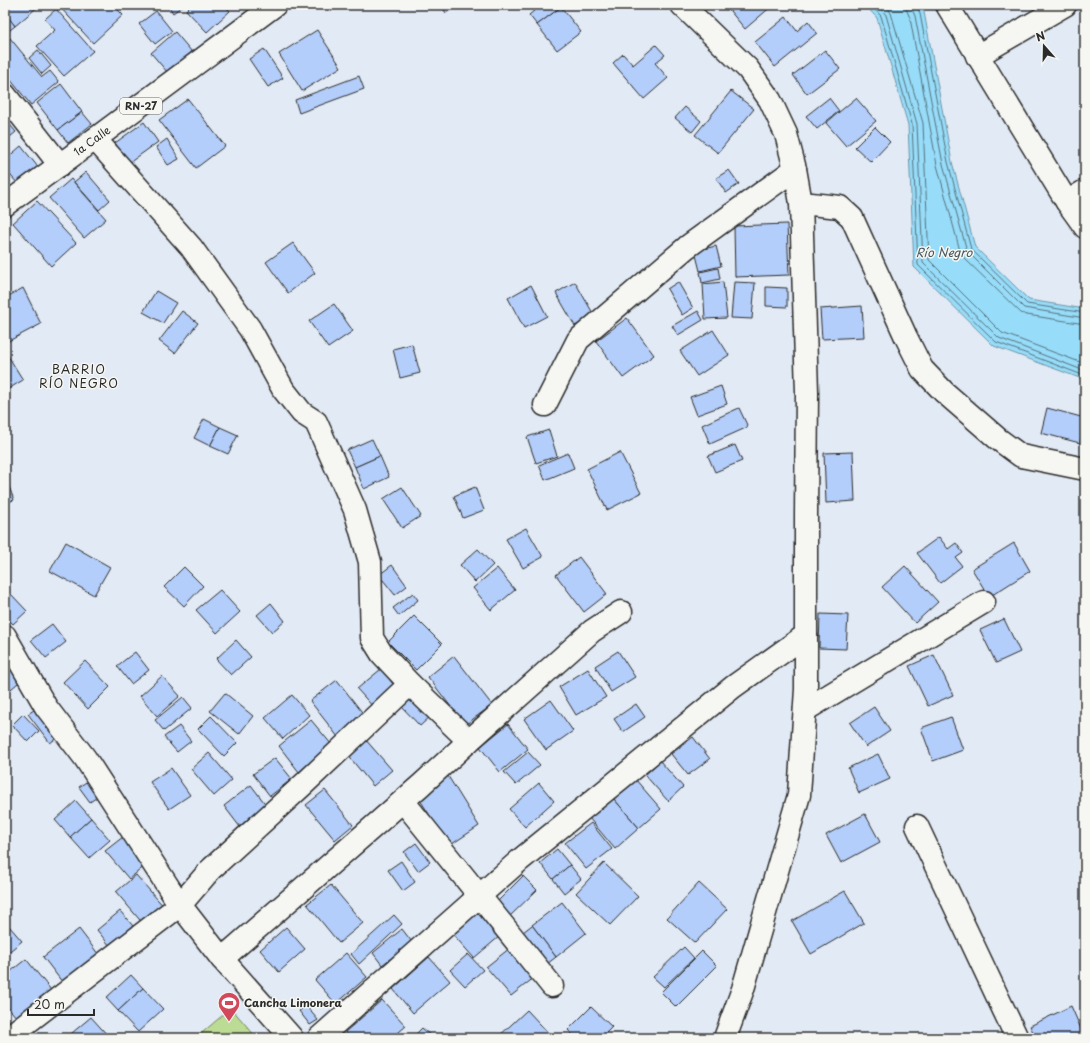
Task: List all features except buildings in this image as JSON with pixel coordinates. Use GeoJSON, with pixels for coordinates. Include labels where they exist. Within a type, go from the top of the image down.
{"type":"FeatureCollection","features":[{"type":"Feature","properties":{"kind":"street","name":"1a Calle"},"geometry":{"type":"LineString","coordinates":[[5,205],[275,5]]}},
{"type":"Feature","properties":{"kind":"street"},"geometry":{"type":"LineString","coordinates":[[682,5],[748,69],[770,100],[786,134],[795,169],[801,203],[807,392],[806,689],[799,795],[743,989],[725,1038]]}},
{"type":"Feature","properties":{"kind":"street"},"geometry":{"type":"LineString","coordinates":[[947,5],[977,56],[1076,196],[1085,227]]}},
{"type":"Feature","properties":{"kind":"street"},"geometry":{"type":"LineString","coordinates":[[977,56],[1065,5]]}},
{"type":"Feature","properties":{"kind":"street"},"geometry":{"type":"LineString","coordinates":[[5,95],[60,165]]}},
{"type":"Feature","properties":{"kind":"street"},"geometry":{"type":"LineString","coordinates":[[96,139],[191,247],[250,329],[283,389],[302,413],[316,422],[355,510],[370,562],[372,638],[382,654],[410,684],[469,741]]}},
{"type":"Feature","properties":{"kind":"street"},"geometry":{"type":"LineString","coordinates":[[545,404],[578,340],[687,247],[795,169]]}},
{"type":"Feature","properties":{"kind":"street"},"geometry":{"type":"LineString","coordinates":[[801,203],[840,207],[852,218],[922,369],[944,392],[998,439],[1021,456],[1085,469]]}},
{"type":"Feature","properties":{"kind":"street"},"geometry":{"type":"LineString","coordinates":[[805,710],[984,602]]}},
{"type":"Feature","properties":{"kind":"street"},"geometry":{"type":"LineString","coordinates":[[222,959],[403,801],[592,631],[621,612]]}},
{"type":"Feature","properties":{"kind":"street"},"geometry":{"type":"LineString","coordinates":[[5,636],[46,707],[85,758],[180,905],[222,959],[292,1038]]}},
{"type":"Feature","properties":{"kind":"street"},"geometry":{"type":"LineString","coordinates":[[319,1038],[520,860],[733,687],[806,636]]}},
{"type":"Feature","properties":{"kind":"street"},"geometry":{"type":"LineString","coordinates":[[7,1038],[180,905],[210,870],[410,684]]}},
{"type":"Feature","properties":{"kind":"street"},"geometry":{"type":"LineString","coordinates":[[403,801],[552,986]]}},
{"type":"Feature","properties":{"kind":"street"},"geometry":{"type":"LineString","coordinates":[[917,826],[1017,1038]]}},
{"type":"Feature","properties":{"kind":"green space","name":"Cancha Limonera"},"geometry":{"type":"Polygon","coordinates":[[[231,1008],[257,1038],[196,1038],[231,1008]]]}},
{"type":"Feature","properties":{"kind":"water","name":"Río Negro"},"geometry":{"type":"Polygon","coordinates":[[[865,5],[920,5],[924,12],[952,162],[975,247],[1029,300],[1085,309],[1085,380],[994,346],[914,267],[908,125],[877,18],[865,5]]]}},
{"type":"Feature","properties":{"kind":"place","name":"Cancha Limonera"},"geometry":{"type":"Point","coordinates":[229,1022]}},
{"type":"Feature","properties":{"kind":"district","name":"BARRIO RÍO NEGRO"},"geometry":{"type":"Point","coordinates":[79,377]}}]}
